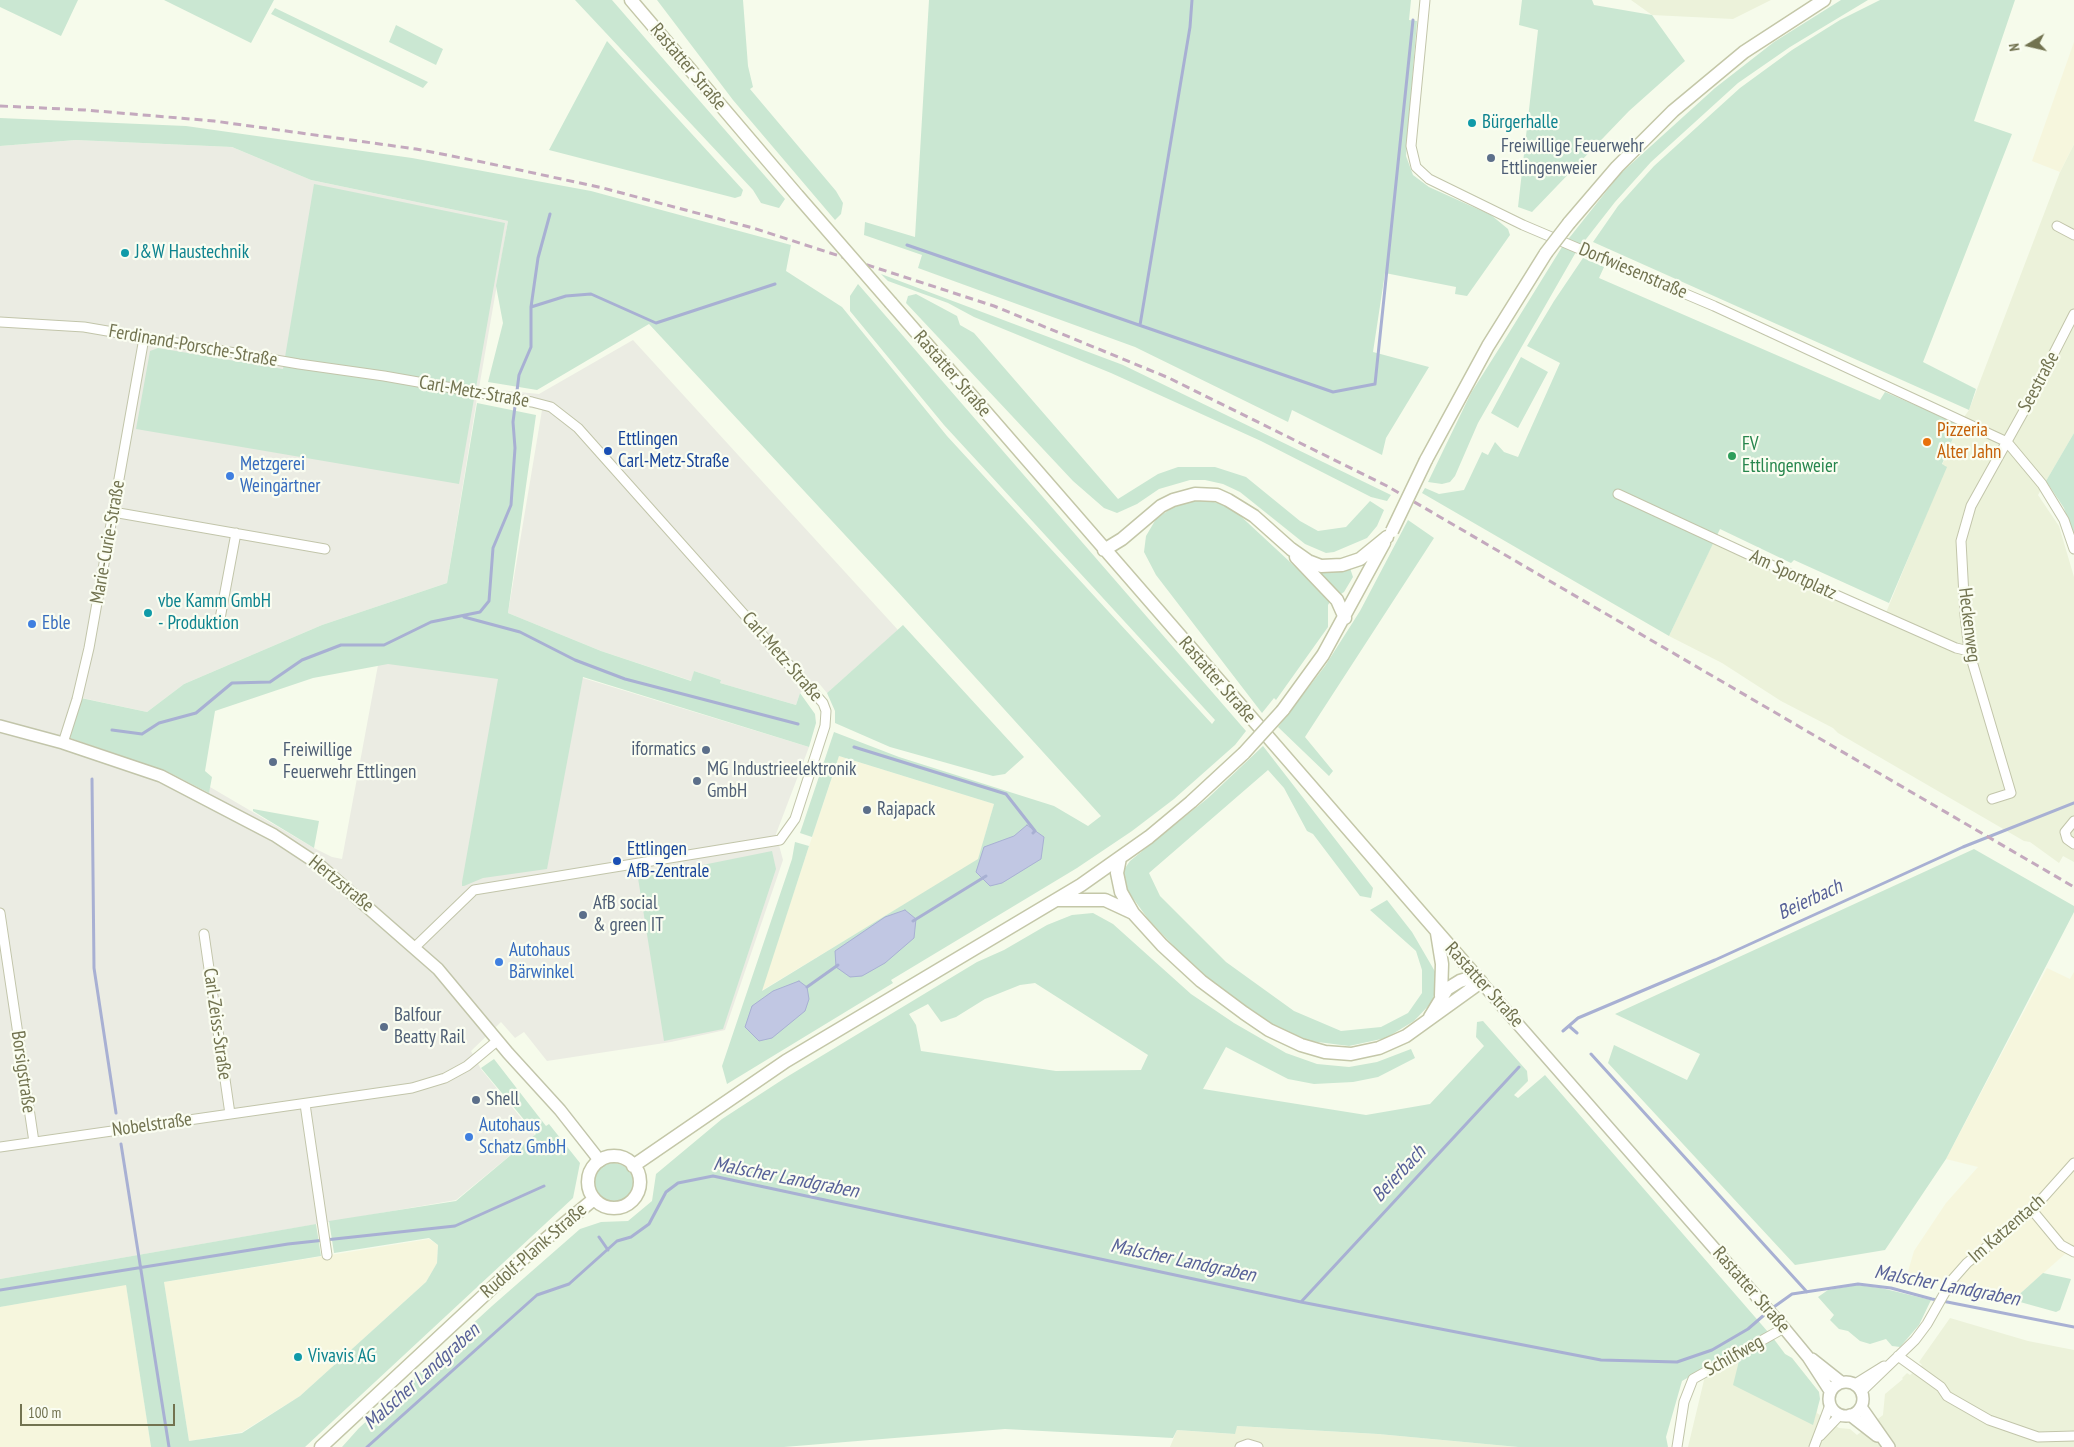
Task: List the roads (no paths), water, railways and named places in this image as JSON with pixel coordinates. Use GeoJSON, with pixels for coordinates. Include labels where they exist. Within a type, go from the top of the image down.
{"type":"FeatureCollection","features":[{"type":"Feature","properties":{"kind":"main road","name":"Rastatter Straße"},"geometry":{"type":"LineString","coordinates":[[631,0],[1104,550],[1479,979]]}},
{"type":"Feature","properties":{"kind":"main road"},"geometry":{"type":"LineString","coordinates":[[633,1166],[786,1061],[1058,900],[1120,858],[1191,802],[1244,753],[1283,710],[1323,655],[1390,534],[1426,460],[1488,346],[1546,253],[1569,223],[1617,167],[1673,111],[1744,52],[1824,0]]}},
{"type":"Feature","properties":{"kind":"main road"},"geometry":{"type":"LineString","coordinates":[[1104,550],[1122,539],[1161,506],[1178,498],[1206,494],[1228,500],[1254,516],[1290,549],[1308,561],[1321,566],[1342,565],[1360,559],[1390,534]]}},
{"type":"Feature","properties":{"kind":"main road"},"geometry":{"type":"LineString","coordinates":[[1290,549],[1305,568],[1337,600],[1345,618]]}},
{"type":"Feature","properties":{"kind":"main road"},"geometry":{"type":"LineString","coordinates":[[1120,858],[1117,873],[1119,885],[1132,913]]}},
{"type":"Feature","properties":{"kind":"main road"},"geometry":{"type":"LineString","coordinates":[[1058,900],[1105,900],[1132,913],[1201,981],[1269,1030],[1301,1045],[1325,1052],[1350,1054],[1379,1048],[1406,1036],[1479,979]]}},
{"type":"Feature","properties":{"kind":"main road"},"geometry":{"type":"LineString","coordinates":[[1437,933],[1442,980],[1441,996]]}},
{"type":"Feature","properties":{"kind":"main road"},"geometry":{"type":"LineString","coordinates":[[1428,1019],[1441,996],[1460,980],[1479,979]]}},
{"type":"Feature","properties":{"kind":"main road"},"geometry":{"type":"LineString","coordinates":[[614,1157],[621,1158],[633,1166],[638,1173],[639,1189],[630,1202],[623,1207],[607,1208],[594,1199],[589,1192],[589,1174],[600,1161],[614,1157]]}},
{"type":"Feature","properties":{"kind":"main road","name":"Rudolf-Plank-Straße"},"geometry":{"type":"LineString","coordinates":[[321,1447],[536,1247],[594,1199]]}},
{"type":"Feature","properties":{"kind":"street","name":"Dorfwiesenstraße"},"geometry":{"type":"LineString","coordinates":[[1425,0],[1411,146],[1416,167],[1429,179],[1523,225],[1714,306],[2007,442]]}},
{"type":"Feature","properties":{"kind":"street"},"geometry":{"type":"LineString","coordinates":[[2056,226],[2074,235]]}},
{"type":"Feature","properties":{"kind":"street","name":"Seestraße"},"geometry":{"type":"LineString","coordinates":[[2007,442],[2074,314]]}},
{"type":"Feature","properties":{"kind":"street","name":"Ferdinand-Porsche-Straße"},"geometry":{"type":"LineString","coordinates":[[0,322],[69,325],[384,376]]}},
{"type":"Feature","properties":{"kind":"street","name":"Marie-Curie-Straße"},"geometry":{"type":"LineString","coordinates":[[62,743],[77,699],[89,648],[144,338]]}},
{"type":"Feature","properties":{"kind":"street","name":"Carl-Metz-Straße"},"geometry":{"type":"LineString","coordinates":[[384,376],[500,396],[550,407],[578,428],[819,696],[826,711],[825,726],[795,819],[780,840],[474,890],[415,947]]}},
{"type":"Feature","properties":{"kind":"street"},"geometry":{"type":"LineString","coordinates":[[2007,442],[2042,484],[2064,520],[2074,549]]}},
{"type":"Feature","properties":{"kind":"street","name":"Heckenweg"},"geometry":{"type":"LineString","coordinates":[[1992,799],[2011,793],[1969,651],[1961,541],[1971,506],[2007,442]]}},
{"type":"Feature","properties":{"kind":"street","name":"Am Sportplatz"},"geometry":{"type":"LineString","coordinates":[[1618,494],[1826,590],[1956,648],[1969,651]]}},
{"type":"Feature","properties":{"kind":"street"},"geometry":{"type":"LineString","coordinates":[[113,512],[325,549]]}},
{"type":"Feature","properties":{"kind":"street"},"geometry":{"type":"LineString","coordinates":[[218,624],[236,533]]}},
{"type":"Feature","properties":{"kind":"street","name":"Hertzstraße"},"geometry":{"type":"LineString","coordinates":[[0,726],[62,743],[161,776],[274,835],[318,864],[342,883],[438,969],[497,1040],[560,1110],[600,1161]]}},
{"type":"Feature","properties":{"kind":"street"},"geometry":{"type":"LineString","coordinates":[[2074,821],[2065,832],[2067,839],[2074,844]]}},
{"type":"Feature","properties":{"kind":"street","name":"Borsigstraße"},"geometry":{"type":"LineString","coordinates":[[0,913],[34,1142]]}},
{"type":"Feature","properties":{"kind":"street","name":"Carl-Zeiss-Straße"},"geometry":{"type":"LineString","coordinates":[[204,934],[230,1114]]}},
{"type":"Feature","properties":{"kind":"street","name":"Rastatter Straße"},"geometry":{"type":"LineString","coordinates":[[1479,979],[1774,1316],[1808,1357],[1830,1391]]}},
{"type":"Feature","properties":{"kind":"street","name":"Nobelstraße"},"geometry":{"type":"LineString","coordinates":[[0,1147],[305,1104],[429,1084],[468,1066],[497,1040]]}},
{"type":"Feature","properties":{"kind":"street"},"geometry":{"type":"LineString","coordinates":[[305,1104],[328,1255]]}},
{"type":"Feature","properties":{"kind":"street","name":"Im Katzentach"},"geometry":{"type":"LineString","coordinates":[[1858,1388],[1869,1374],[1887,1365],[1915,1340],[1945,1292],[1967,1263],[2032,1210],[2074,1163]]}},
{"type":"Feature","properties":{"kind":"street"},"geometry":{"type":"LineString","coordinates":[[2032,1210],[2061,1244],[2074,1252]]}},
{"type":"Feature","properties":{"kind":"street","name":"Schilfweg"},"geometry":{"type":"LineString","coordinates":[[1677,1447],[1684,1402],[1693,1379],[1784,1328]]}},
{"type":"Feature","properties":{"kind":"street"},"geometry":{"type":"LineString","coordinates":[[1898,1356],[1941,1387],[1946,1396],[1965,1408],[2008,1428],[2038,1437],[2074,1436]]}},
{"type":"Feature","properties":{"kind":"street","name":"Rastatter Straße"},"geometry":{"type":"LineString","coordinates":[[1808,1357],[1841,1382]]}},
{"type":"Feature","properties":{"kind":"street"},"geometry":{"type":"LineString","coordinates":[[1814,1447],[1830,1405],[1830,1391],[1841,1382],[1858,1388],[1861,1407],[1887,1444]]}},
{"type":"Feature","properties":{"kind":"street"},"geometry":{"type":"LineString","coordinates":[[1830,1405],[1887,1444]]}},
{"type":"Feature","properties":{"kind":"street"},"geometry":{"type":"LineString","coordinates":[[1818,1438],[1845,1415],[1861,1407]]}},
{"type":"Feature","properties":{"kind":"street"},"geometry":{"type":"LineString","coordinates":[[2038,1437],[2038,1447]]}},
{"type":"Feature","properties":{"kind":"street"},"geometry":{"type":"LineString","coordinates":[[1241,1446],[1248,1444],[1258,1447]]}},
{"type":"Feature","properties":{"kind":"water"},"geometry":{"type":"Polygon","coordinates":[[[1027,825],[1044,837],[1041,859],[1002,883],[990,886],[976,872],[984,847],[1014,836],[1027,825]]]}},
{"type":"Feature","properties":{"kind":"water"},"geometry":{"type":"Polygon","coordinates":[[[905,910],[916,919],[914,938],[885,963],[862,976],[850,977],[836,967],[835,951],[885,917],[905,910]]]}},
{"type":"Feature","properties":{"kind":"water"},"geometry":{"type":"Polygon","coordinates":[[[799,981],[807,987],[809,999],[805,1011],[772,1038],[759,1041],[745,1027],[752,1006],[773,991],[799,981]]]}},
{"type":"Feature","properties":{"kind":"waterway"},"geometry":{"type":"LineString","coordinates":[[1140,325],[1190,27],[1192,0]]}},
{"type":"Feature","properties":{"kind":"waterway"},"geometry":{"type":"LineString","coordinates":[[907,245],[1333,392],[1375,384],[1413,20]]}},
{"type":"Feature","properties":{"kind":"waterway"},"geometry":{"type":"LineString","coordinates":[[112,730],[142,734],[159,723],[196,713],[232,683],[270,682],[302,660],[341,645],[384,645],[431,622],[480,612],[489,601],[493,548],[511,505],[515,448],[513,422],[519,375],[531,347],[531,307],[538,258],[550,214]]}},
{"type":"Feature","properties":{"kind":"waterway"},"geometry":{"type":"LineString","coordinates":[[531,307],[566,296],[591,294],[656,323],[775,284]]}},
{"type":"Feature","properties":{"kind":"waterway"},"geometry":{"type":"LineString","coordinates":[[464,617],[520,632],[575,660],[625,679],[798,724]]}},
{"type":"Feature","properties":{"kind":"waterway"},"geometry":{"type":"LineString","coordinates":[[854,747],[1006,794],[1035,831],[1033,833]]}},
{"type":"Feature","properties":{"kind":"waterway"},"geometry":{"type":"LineString","coordinates":[[92,779],[94,968],[116,1113]]}},
{"type":"Feature","properties":{"kind":"waterway","name":"Beierbach"},"geometry":{"type":"LineString","coordinates":[[1563,1031],[1578,1018],[1715,960],[1963,847],[2074,803]]}},
{"type":"Feature","properties":{"kind":"waterway"},"geometry":{"type":"LineString","coordinates":[[913,921],[986,876]]}},
{"type":"Feature","properties":{"kind":"waterway"},"geometry":{"type":"LineString","coordinates":[[807,987],[838,965]]}},
{"type":"Feature","properties":{"kind":"waterway"},"geometry":{"type":"LineString","coordinates":[[1569,1026],[1577,1033]]}},
{"type":"Feature","properties":{"kind":"waterway"},"geometry":{"type":"LineString","coordinates":[[1591,1054],[1807,1292]]}},
{"type":"Feature","properties":{"kind":"waterway","name":"Beierbach"},"geometry":{"type":"LineString","coordinates":[[1301,1302],[1519,1067]]}},
{"type":"Feature","properties":{"kind":"waterway"},"geometry":{"type":"LineString","coordinates":[[121,1144],[169,1447]]}},
{"type":"Feature","properties":{"kind":"waterway","name":"Malscher Landgraben"},"geometry":{"type":"LineString","coordinates":[[367,1447],[537,1295],[569,1284],[617,1241],[631,1237],[649,1224],[666,1192],[678,1183],[713,1176],[1301,1302],[1601,1360],[1677,1362],[1712,1350],[1748,1329],[1792,1294],[1858,1284],[1891,1288],[1932,1299],[2074,1327]]}},
{"type":"Feature","properties":{"kind":"waterway"},"geometry":{"type":"LineString","coordinates":[[0,1290],[288,1244],[455,1226],[544,1186]]}},
{"type":"Feature","properties":{"kind":"waterway"},"geometry":{"type":"LineString","coordinates":[[599,1237],[608,1250]]}},
{"type":"Feature","properties":{"kind":"railway"},"geometry":{"type":"LineString","coordinates":[[0,106],[85,110],[214,121],[416,149],[487,163],[603,188],[753,228],[994,306],[1169,378],[1387,486],[2074,887]]}},
{"type":"Feature","properties":{"kind":"place","name":"Bürgerhalle"},"geometry":{"type":"Point","coordinates":[1472,123]}},
{"type":"Feature","properties":{"kind":"place","name":"Freiwillige Feuerwehr Ettlingenweier"},"geometry":{"type":"Point","coordinates":[1491,158]}},
{"type":"Feature","properties":{"kind":"place","name":"J&W Haustechnik"},"geometry":{"type":"Point","coordinates":[125,253]}},
{"type":"Feature","properties":{"kind":"place","name":"Pizzeria Alter Jahn"},"geometry":{"type":"Point","coordinates":[1927,442]}},
{"type":"Feature","properties":{"kind":"place","name":"Ettlingen Carl-Metz-Straße"},"geometry":{"type":"Point","coordinates":[608,451]}},
{"type":"Feature","properties":{"kind":"place","name":"FV Ettlingenweier"},"geometry":{"type":"Point","coordinates":[1732,456]}},
{"type":"Feature","properties":{"kind":"place","name":"Metzgerei Weingärtner"},"geometry":{"type":"Point","coordinates":[230,476]}},
{"type":"Feature","properties":{"kind":"place","name":"vbe Kamm GmbH - Produktion"},"geometry":{"type":"Point","coordinates":[148,613]}},
{"type":"Feature","properties":{"kind":"place","name":"Eble"},"geometry":{"type":"Point","coordinates":[32,624]}},
{"type":"Feature","properties":{"kind":"place","name":"iformatics"},"geometry":{"type":"Point","coordinates":[706,750]}},
{"type":"Feature","properties":{"kind":"place","name":"Freiwillige Feuerwehr Ettlingen"},"geometry":{"type":"Point","coordinates":[273,762]}},
{"type":"Feature","properties":{"kind":"place","name":"MG Industrieelektronik GmbH"},"geometry":{"type":"Point","coordinates":[697,781]}},
{"type":"Feature","properties":{"kind":"place","name":"Rajapack"},"geometry":{"type":"Point","coordinates":[867,810]}},
{"type":"Feature","properties":{"kind":"place","name":"Ettlingen AfB-Zentrale"},"geometry":{"type":"Point","coordinates":[617,861]}},
{"type":"Feature","properties":{"kind":"place","name":"AfB social & green IT"},"geometry":{"type":"Point","coordinates":[583,915]}},
{"type":"Feature","properties":{"kind":"place","name":"Autohaus Bärwinkel"},"geometry":{"type":"Point","coordinates":[499,962]}},
{"type":"Feature","properties":{"kind":"place","name":"Balfour Beatty Rail"},"geometry":{"type":"Point","coordinates":[384,1027]}},
{"type":"Feature","properties":{"kind":"place","name":"Shell"},"geometry":{"type":"Point","coordinates":[476,1100]}},
{"type":"Feature","properties":{"kind":"place","name":"Autohaus Schatz GmbH"},"geometry":{"type":"Point","coordinates":[469,1137]}},
{"type":"Feature","properties":{"kind":"place","name":"Vivavis AG"},"geometry":{"type":"Point","coordinates":[298,1357]}}]}
